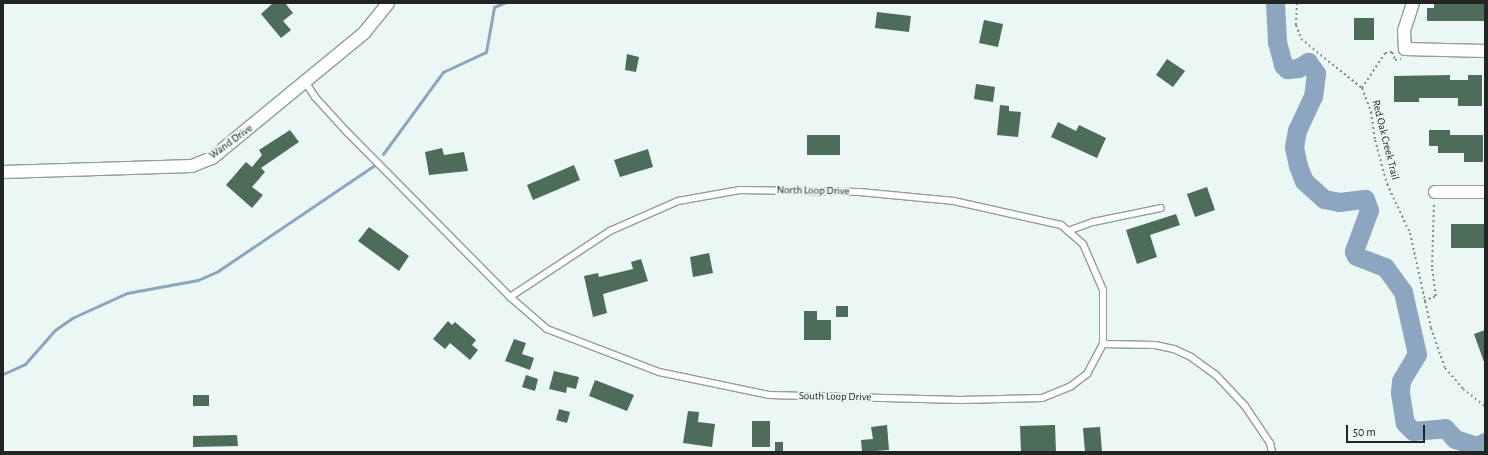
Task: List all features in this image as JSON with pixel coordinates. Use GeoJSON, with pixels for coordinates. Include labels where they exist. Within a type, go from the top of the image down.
{"type":"FeatureCollection","features":[{"type":"Feature","properties":{"kind":"street","name":"Wand Drive"},"geometry":{"type":"LineString","coordinates":[[3,172],[192,166],[227,148],[306,83],[364,33],[388,3]]}},
{"type":"Feature","properties":{"kind":"street"},"geometry":{"type":"LineString","coordinates":[[1413,3],[1404,32],[1405,49],[1485,51]]}},
{"type":"Feature","properties":{"kind":"street"},"geometry":{"type":"LineString","coordinates":[[1435,192],[1485,192]]}},
{"type":"Feature","properties":{"kind":"lane","name":"South Loop Drive"},"geometry":{"type":"LineString","coordinates":[[306,83],[315,98],[347,132],[510,297],[547,328],[600,351],[659,372],[769,395],[961,400],[1042,398],[1071,386],[1087,374],[1103,344],[1104,290]]}},
{"type":"Feature","properties":{"kind":"lane","name":"North Loop Drive"},"geometry":{"type":"LineString","coordinates":[[510,297],[610,231],[678,201],[740,190],[859,192],[954,201],[1061,225],[1083,244],[1104,290]]}},
{"type":"Feature","properties":{"kind":"lane"},"geometry":{"type":"LineString","coordinates":[[1068,231],[1093,222],[1162,208]]}},
{"type":"Feature","properties":{"kind":"lane"},"geometry":{"type":"LineString","coordinates":[[1103,344],[1155,345],[1174,349],[1190,357],[1216,375],[1245,406],[1270,443],[1272,452]]}},
{"type":"Feature","properties":{"kind":"path","name":"Red Oak Creek Trail"},"geometry":{"type":"LineString","coordinates":[[1297,3],[1296,25],[1301,39],[1362,88],[1371,112],[1375,140],[1387,184],[1410,233],[1424,301],[1446,368],[1463,389],[1485,406]]}},
{"type":"Feature","properties":{"kind":"path"},"geometry":{"type":"LineString","coordinates":[[1362,88],[1385,53],[1392,52],[1394,60],[1405,58],[1405,49]]}},
{"type":"Feature","properties":{"kind":"path"},"geometry":{"type":"LineString","coordinates":[[1424,301],[1436,296],[1432,267],[1435,229],[1432,217],[1435,192]]}},
{"type":"Feature","properties":{"kind":"building"},"geometry":{"type":"Polygon","coordinates":[[[273,3],[285,3],[293,13],[283,21],[291,30],[281,38],[261,14],[273,3]]]}},
{"type":"Feature","properties":{"kind":"building"},"geometry":{"type":"Polygon","coordinates":[[[1434,3],[1485,3],[1485,21],[1427,21],[1427,8],[1434,8],[1434,3]]]}},
{"type":"Feature","properties":{"kind":"building"},"geometry":{"type":"Polygon","coordinates":[[[877,12],[911,16],[909,32],[875,28],[877,12]]]}},
{"type":"Feature","properties":{"kind":"building"},"geometry":{"type":"Polygon","coordinates":[[[1354,18],[1374,18],[1374,40],[1354,40],[1354,18]]]}},
{"type":"Feature","properties":{"kind":"building"},"geometry":{"type":"Polygon","coordinates":[[[984,20],[1003,24],[998,47],[979,43],[984,20]]]}},
{"type":"Feature","properties":{"kind":"building"},"geometry":{"type":"Polygon","coordinates":[[[627,54],[639,57],[636,72],[625,70],[627,54]]]}},
{"type":"Feature","properties":{"kind":"building"},"geometry":{"type":"Polygon","coordinates":[[[1167,59],[1185,71],[1173,87],[1156,75],[1167,59]]]}},
{"type":"Feature","properties":{"kind":"building"},"geometry":{"type":"Polygon","coordinates":[[[1450,75],[1450,80],[1468,80],[1468,75],[1482,75],[1482,106],[1458,106],[1458,98],[1419,98],[1419,102],[1394,102],[1394,76],[1450,75]]]}},
{"type":"Feature","properties":{"kind":"building"},"geometry":{"type":"Polygon","coordinates":[[[976,84],[995,87],[993,102],[974,99],[976,84]]]}},
{"type":"Feature","properties":{"kind":"building"},"geometry":{"type":"Polygon","coordinates":[[[1000,105],[1009,106],[1009,111],[1021,112],[1018,137],[997,135],[1000,105]]]}},
{"type":"Feature","properties":{"kind":"building"},"geometry":{"type":"Polygon","coordinates":[[[1058,122],[1076,131],[1079,125],[1106,138],[1097,158],[1051,137],[1058,122]]]}},
{"type":"Feature","properties":{"kind":"building"},"geometry":{"type":"Polygon","coordinates":[[[290,130],[299,142],[261,168],[265,172],[252,187],[263,195],[252,208],[226,185],[246,162],[252,167],[262,155],[259,150],[290,130]]]}},
{"type":"Feature","properties":{"kind":"building"},"geometry":{"type":"Polygon","coordinates":[[[1429,130],[1450,130],[1450,135],[1483,135],[1483,162],[1464,162],[1464,153],[1438,153],[1438,146],[1429,146],[1429,130]]]}},
{"type":"Feature","properties":{"kind":"building"},"geometry":{"type":"Polygon","coordinates":[[[807,135],[840,135],[840,155],[807,155],[807,135]]]}},
{"type":"Feature","properties":{"kind":"building"},"geometry":{"type":"Polygon","coordinates":[[[442,148],[444,155],[464,152],[468,171],[429,175],[425,152],[442,148]]]}},
{"type":"Feature","properties":{"kind":"building"},"geometry":{"type":"Polygon","coordinates":[[[648,149],[653,167],[620,177],[614,160],[648,149]]]}},
{"type":"Feature","properties":{"kind":"building"},"geometry":{"type":"Polygon","coordinates":[[[574,165],[580,180],[533,200],[527,185],[574,165]]]}},
{"type":"Feature","properties":{"kind":"building"},"geometry":{"type":"Polygon","coordinates":[[[1207,187],[1215,210],[1195,217],[1187,194],[1207,187]]]}},
{"type":"Feature","properties":{"kind":"building"},"geometry":{"type":"Polygon","coordinates":[[[1176,214],[1180,225],[1150,235],[1157,257],[1137,264],[1126,230],[1176,214]]]}},
{"type":"Feature","properties":{"kind":"building"},"geometry":{"type":"Polygon","coordinates":[[[1451,224],[1485,224],[1485,248],[1451,248],[1451,224]]]}},
{"type":"Feature","properties":{"kind":"building"},"geometry":{"type":"Polygon","coordinates":[[[369,227],[409,256],[399,271],[358,241],[369,227]]]}},
{"type":"Feature","properties":{"kind":"building"},"geometry":{"type":"Polygon","coordinates":[[[709,253],[713,273],[693,277],[690,257],[709,253]]]}},
{"type":"Feature","properties":{"kind":"building"},"geometry":{"type":"Polygon","coordinates":[[[641,259],[648,281],[603,294],[607,313],[593,317],[584,276],[598,273],[599,277],[633,269],[631,262],[641,259]]]}},
{"type":"Feature","properties":{"kind":"building"},"geometry":{"type":"Polygon","coordinates":[[[836,306],[848,306],[848,317],[836,317],[836,306]]]}},
{"type":"Feature","properties":{"kind":"building"},"geometry":{"type":"Polygon","coordinates":[[[804,311],[817,311],[817,320],[831,320],[831,340],[804,340],[804,311]]]}},
{"type":"Feature","properties":{"kind":"building"},"geometry":{"type":"Polygon","coordinates":[[[448,321],[452,325],[455,322],[476,340],[472,345],[478,350],[470,360],[450,343],[445,349],[433,339],[448,321]]]}},
{"type":"Feature","properties":{"kind":"building"},"geometry":{"type":"Polygon","coordinates":[[[1485,330],[1485,362],[1484,362],[1474,334],[1485,330]]]}},
{"type":"Feature","properties":{"kind":"building"},"geometry":{"type":"Polygon","coordinates":[[[514,339],[526,343],[522,354],[534,358],[530,370],[505,361],[514,339]]]}},
{"type":"Feature","properties":{"kind":"building"},"geometry":{"type":"Polygon","coordinates":[[[554,371],[579,377],[576,389],[567,387],[566,393],[549,389],[554,371]]]}},
{"type":"Feature","properties":{"kind":"building"},"geometry":{"type":"Polygon","coordinates":[[[526,375],[538,379],[535,391],[522,387],[526,375]]]}},
{"type":"Feature","properties":{"kind":"building"},"geometry":{"type":"Polygon","coordinates":[[[595,380],[634,395],[627,411],[589,396],[595,380]]]}},
{"type":"Feature","properties":{"kind":"building"},"geometry":{"type":"Polygon","coordinates":[[[193,395],[209,395],[209,406],[193,406],[193,395]]]}},
{"type":"Feature","properties":{"kind":"building"},"geometry":{"type":"Polygon","coordinates":[[[559,409],[570,412],[567,423],[556,420],[559,409]]]}},
{"type":"Feature","properties":{"kind":"building"},"geometry":{"type":"Polygon","coordinates":[[[688,411],[699,412],[698,422],[715,424],[712,447],[683,443],[688,411]]]}},
{"type":"Feature","properties":{"kind":"building"},"geometry":{"type":"Polygon","coordinates":[[[752,421],[770,421],[770,447],[752,447],[752,421]]]}},
{"type":"Feature","properties":{"kind":"building"},"geometry":{"type":"Polygon","coordinates":[[[887,425],[889,450],[862,452],[861,440],[873,439],[871,427],[887,425]]]}},
{"type":"Feature","properties":{"kind":"building"},"geometry":{"type":"Polygon","coordinates":[[[1055,425],[1056,452],[1021,452],[1020,426],[1055,425]]]}},
{"type":"Feature","properties":{"kind":"building"},"geometry":{"type":"Polygon","coordinates":[[[1100,427],[1102,452],[1085,452],[1083,428],[1100,427]]]}},
{"type":"Feature","properties":{"kind":"building"},"geometry":{"type":"Polygon","coordinates":[[[237,435],[238,446],[193,447],[193,436],[237,435]]]}},
{"type":"Feature","properties":{"kind":"building"},"geometry":{"type":"Polygon","coordinates":[[[775,442],[783,442],[783,452],[775,452],[775,442]]]}},
{"type":"Feature","properties":{"kind":"waterway"},"geometry":{"type":"LineString","coordinates":[[383,154],[443,72],[486,52],[494,7],[504,3]]}},
{"type":"Feature","properties":{"kind":"waterway"},"geometry":{"type":"LineString","coordinates":[[1275,3],[1277,42],[1283,65],[1287,69],[1298,68],[1308,62],[1316,73],[1313,96],[1297,130],[1294,147],[1298,166],[1304,181],[1324,199],[1339,202],[1365,199],[1369,210],[1354,251],[1356,256],[1385,267],[1403,292],[1417,354],[1401,381],[1400,393],[1405,423],[1413,431],[1445,428],[1455,439],[1477,446],[1485,442]]}},
{"type":"Feature","properties":{"kind":"waterway"},"geometry":{"type":"LineString","coordinates":[[3,374],[25,364],[55,330],[72,318],[127,293],[198,280],[218,271],[376,164]]}}]}
